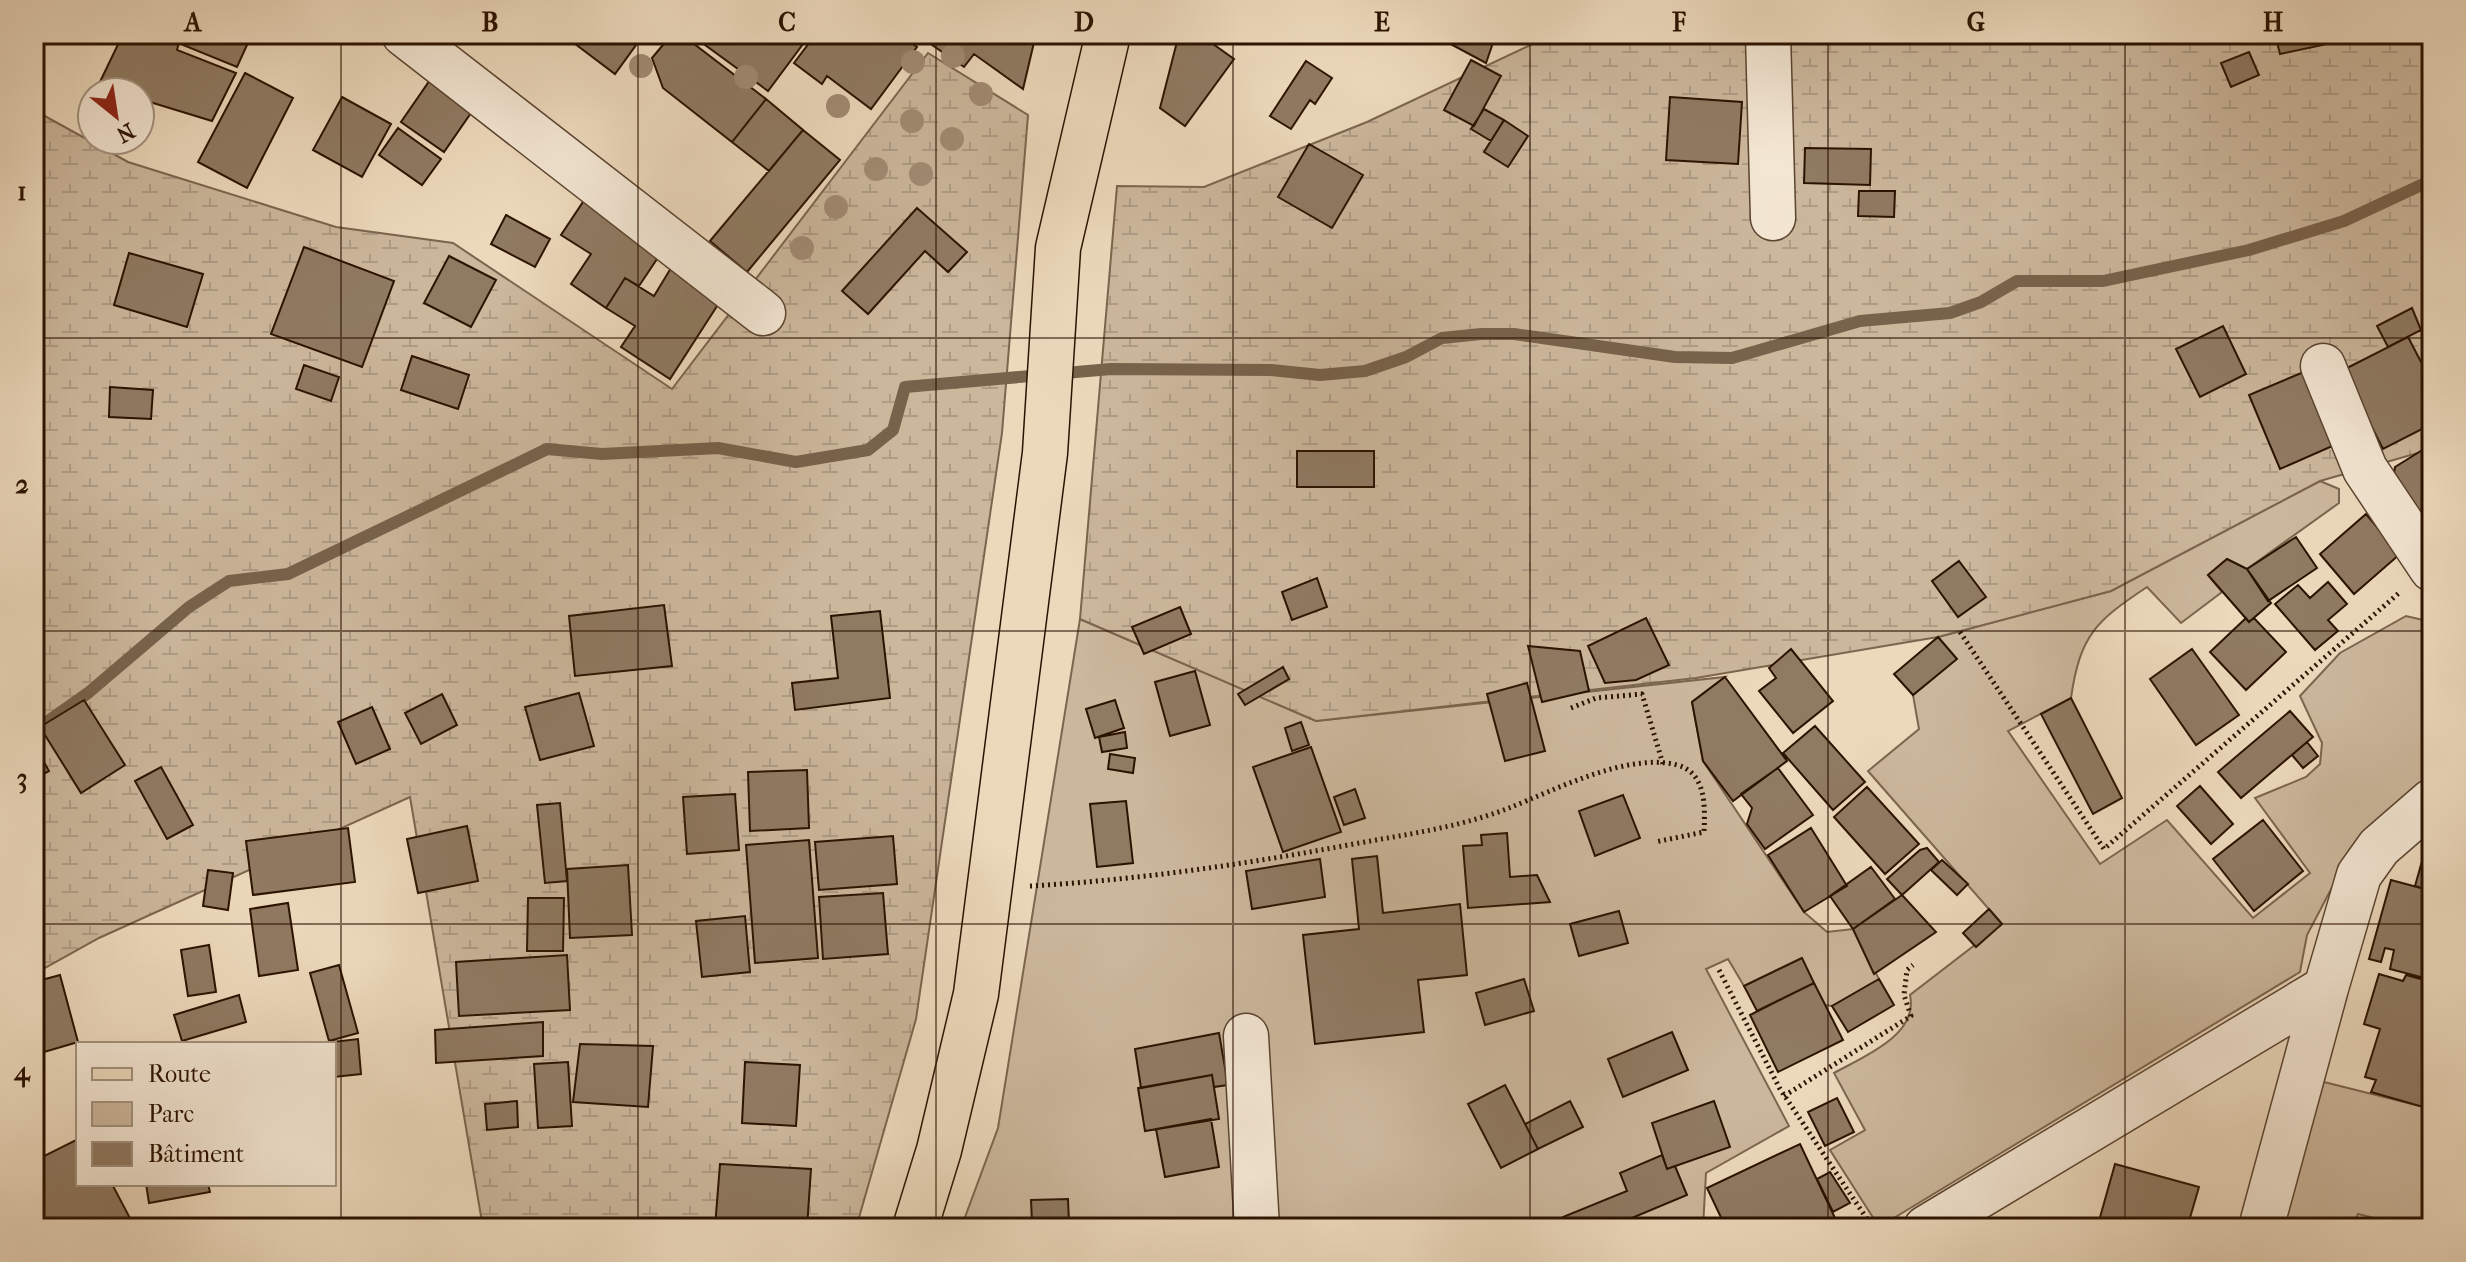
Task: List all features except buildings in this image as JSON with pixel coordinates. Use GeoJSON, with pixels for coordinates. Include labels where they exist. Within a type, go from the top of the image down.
{"type":"FeatureCollection","features":[{"type":"Feature","properties":{"kind":"main road"},"geometry":{"type":"LineString","coordinates":[[915,1228],[939,1150],[976,994],[1045,453],[1058,248],[1108,34]]}},
{"type":"Feature","properties":{"kind":"street"},"geometry":{"type":"LineString","coordinates":[[404,34],[763,313]]}},
{"type":"Feature","properties":{"kind":"street"},"geometry":{"type":"LineString","coordinates":[[1768,34],[1773,218]]}},
{"type":"Feature","properties":{"kind":"street"},"geometry":{"type":"LineString","coordinates":[[2323,366],[2365,469],[2431,568]]}},
{"type":"Feature","properties":{"kind":"street"},"geometry":{"type":"LineString","coordinates":[[2261,1228],[2359,875],[2379,847],[2432,801]]}},
{"type":"Feature","properties":{"kind":"street"},"geometry":{"type":"LineString","coordinates":[[1926,1228],[2326,988]]}},
{"type":"Feature","properties":{"kind":"street"},"geometry":{"type":"LineString","coordinates":[[1246,1036],[1257,1228]]}},
{"type":"Feature","properties":{"kind":"path"},"geometry":{"type":"LineString","coordinates":[[1960,632],[2104,849],[2431,568]]}},
{"type":"Feature","properties":{"kind":"path"},"geometry":{"type":"LineString","coordinates":[[1571,708],[1596,698],[1642,694],[1663,764]]}},
{"type":"Feature","properties":{"kind":"path"},"geometry":{"type":"LineString","coordinates":[[989,888],[1132,880],[1431,832],[1489,815],[1603,772],[1663,764],[1680,766],[1698,780],[1704,795],[1704,832],[1655,842]]}},
{"type":"Feature","properties":{"kind":"path"},"geometry":{"type":"LineString","coordinates":[[1784,1096],[1911,1016],[1904,995],[1907,970],[1913,965]]}},
{"type":"Feature","properties":{"kind":"path"},"geometry":{"type":"LineString","coordinates":[[1719,970],[1784,1096],[1873,1228]]}},
{"type":"Feature","properties":{"kind":"green space"},"geometry":{"type":"Polygon","coordinates":[[[1554,34],[2432,34],[2432,449],[2320,481],[2111,591],[1938,637],[1696,678],[1316,721],[1080,619],[1117,186],[1204,187],[1367,122],[1554,34]]]}},
{"type":"Feature","properties":{"kind":"green space"},"geometry":{"type":"Polygon","coordinates":[[[928,53],[1028,115],[1002,433],[916,1019],[856,1228],[483,1228],[410,797],[99,938],[34,974],[34,110],[76,133],[76,156],[117,156],[336,227],[453,243],[672,389],[928,53]]]}},
{"type":"Feature","properties":{"kind":"green space"},"geometry":{"type":"Polygon","coordinates":[[[2320,481],[2339,489],[2339,503],[2247,569],[2227,559],[2208,575],[2222,592],[2181,623],[2147,587],[2129,599],[2093,632],[2080,659],[2071,698],[2008,731],[2100,864],[2167,820],[2253,918],[2310,873],[2255,798],[2306,777],[2320,764],[2322,743],[2300,696],[2340,653],[2406,616],[2432,622],[2432,778],[2349,855],[2307,935],[2300,972],[1879,1227],[1830,1150],[1865,1130],[1834,1073],[1873,1052],[1898,1033],[1911,1009],[1910,995],[2002,924],[1868,771],[1919,729],[1913,695],[1956,659],[1938,637],[2111,591],[2320,481]]]}},
{"type":"Feature","properties":{"kind":"green space"},"geometry":{"type":"Polygon","coordinates":[[[1080,619],[1316,721],[1725,677],[1692,702],[1703,761],[1804,912],[1827,932],[1853,929],[1879,979],[1832,1006],[1825,1005],[1801,958],[1744,986],[1728,959],[1706,969],[1789,1126],[1706,1173],[1703,1228],[961,1228],[998,1128],[1080,619]]]}},
{"type":"Feature","properties":{"kind":"green space"},"geometry":{"type":"Polygon","coordinates":[[[2320,1081],[2432,1109],[2432,1228],[2413,1228],[2358,1214],[2352,1228],[2282,1228],[2320,1081]]]}},
{"type":"Feature","properties":{"kind":"waterway"},"geometry":{"type":"LineString","coordinates":[[34,731],[88,693],[189,607],[229,581],[288,574],[547,449],[602,454],[718,448],[796,462],[868,450],[893,430],[905,387],[1111,369],[1271,370],[1320,375],[1365,371],[1406,357],[1442,338],[1481,334],[1514,334],[1675,357],[1732,358],[1860,321],[1950,313],[1981,302],[2017,281],[2103,281],[2249,250],[2344,221],[2432,180]]}}]}
